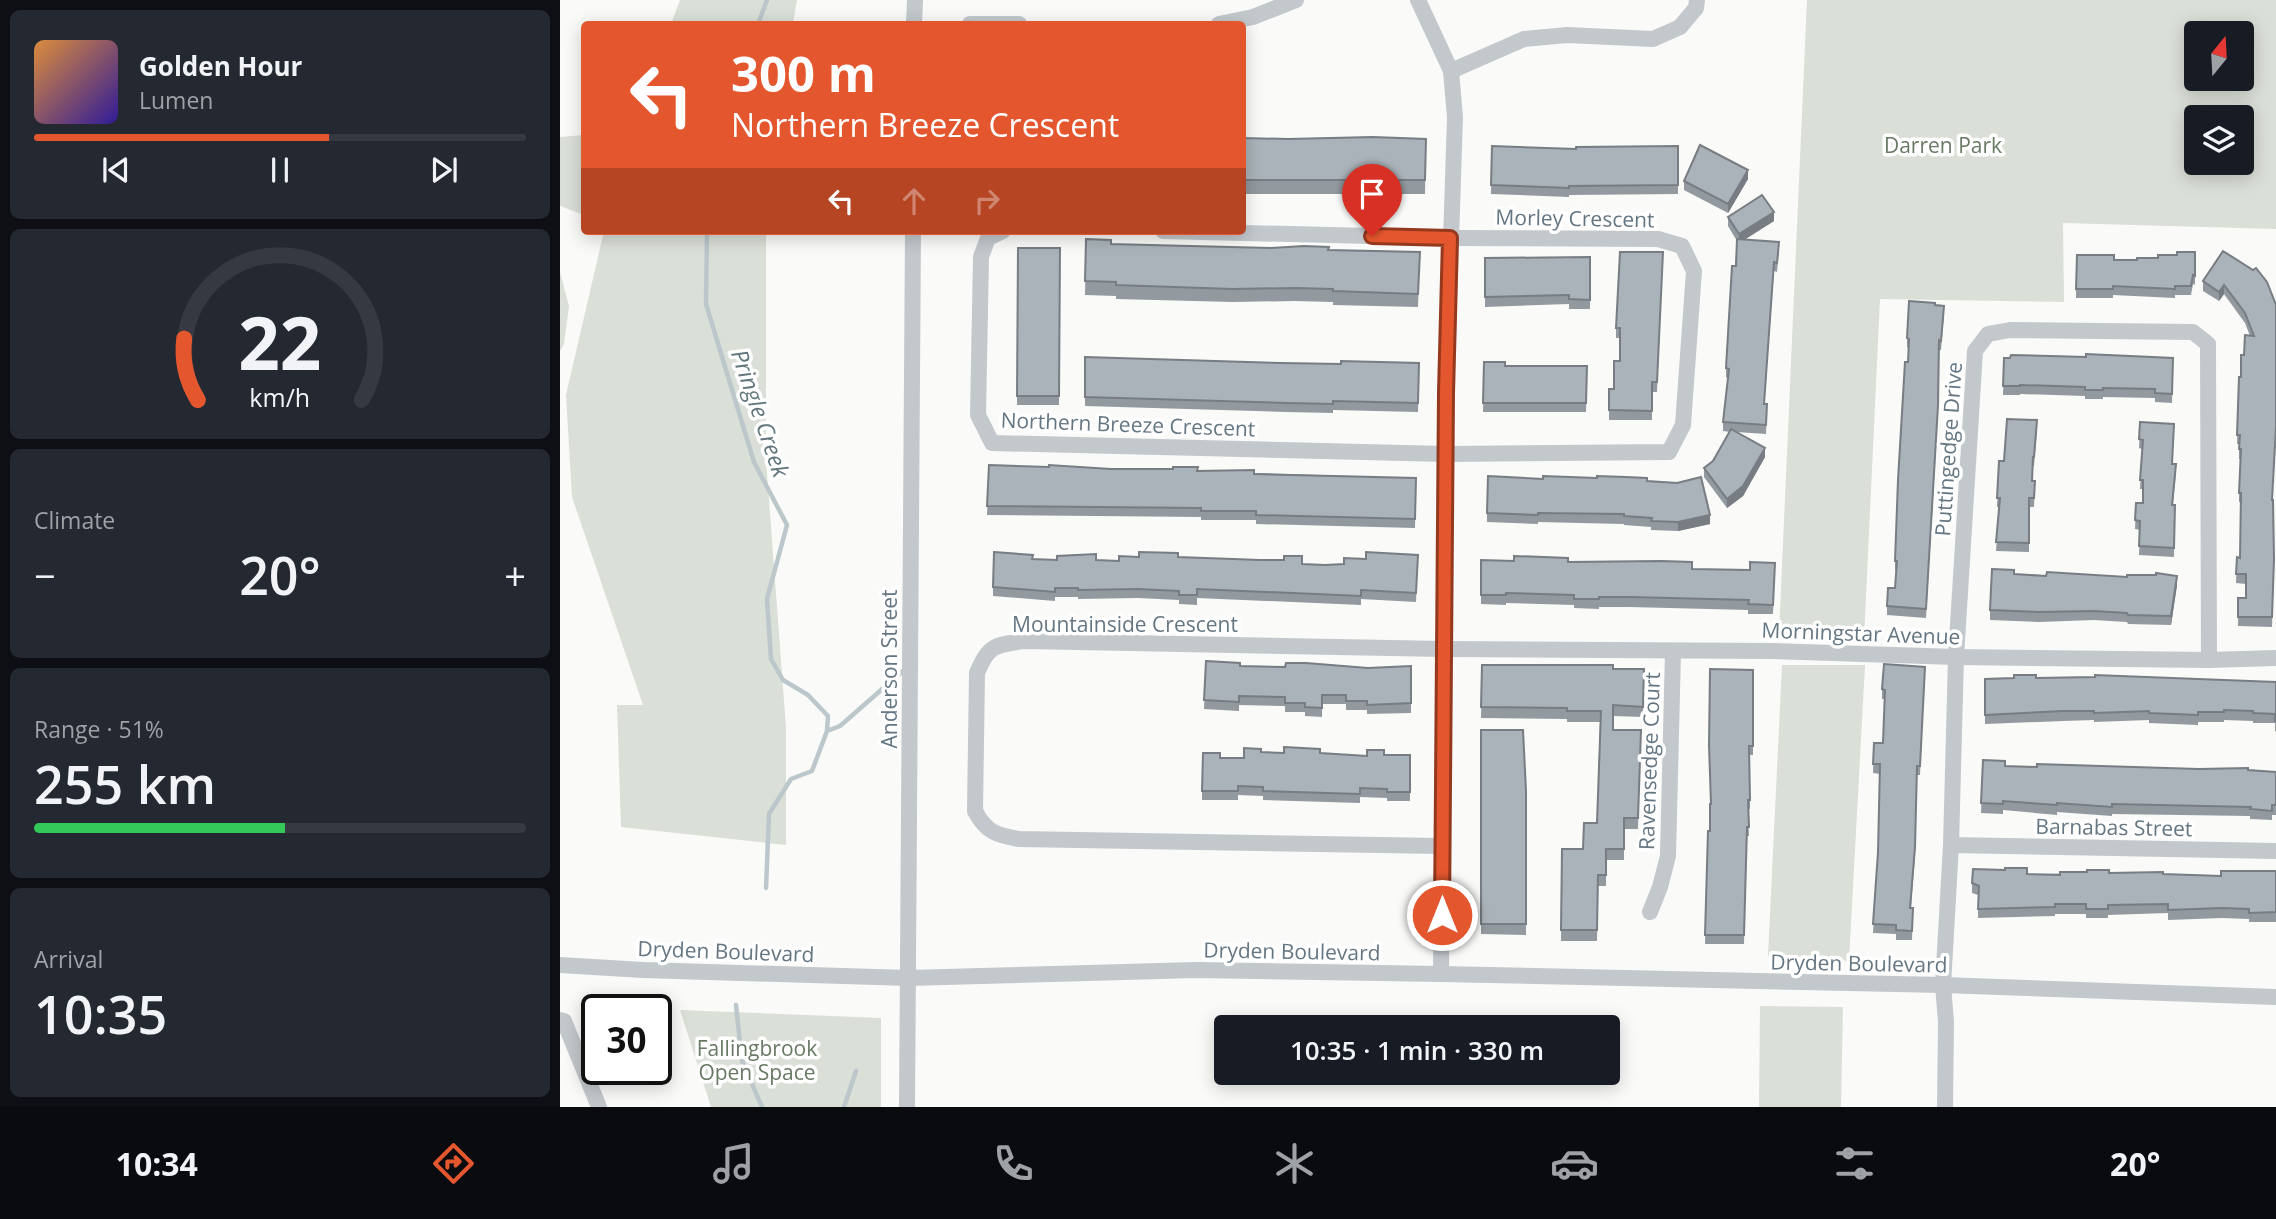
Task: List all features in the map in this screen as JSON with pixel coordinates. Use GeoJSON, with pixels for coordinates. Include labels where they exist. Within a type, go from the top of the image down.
{"type":"FeatureCollection","features":[{"type":"Feature","properties":{"kind":"street"},"geometry":{"type":"LineString","coordinates":[[914,21],[915,0]]}},
{"type":"Feature","properties":{"kind":"street"},"geometry":{"type":"LineString","coordinates":[[1234,21],[1253,17],[1296,0]]}},
{"type":"Feature","properties":{"kind":"street"},"geometry":{"type":"LineString","coordinates":[[1418,0],[1451,71],[1455,117],[1446,454],[1441,974]]}},
{"type":"Feature","properties":{"kind":"street"},"geometry":{"type":"LineString","coordinates":[[1451,71],[1524,39],[1567,35],[1653,39],[1680,27],[1696,8],[1697,0]]}},
{"type":"Feature","properties":{"kind":"street"},"geometry":{"type":"LineString","coordinates":[[1246,233],[1450,238]]}},
{"type":"Feature","properties":{"kind":"street","name":"Anderson Street"},"geometry":{"type":"LineString","coordinates":[[907,1107],[913,235]]}},
{"type":"Feature","properties":{"kind":"street","name":"Northern Breeze Crescent"},"geometry":{"type":"LineString","coordinates":[[994,235],[988,238],[981,257],[978,415],[992,443],[1446,454]]}},
{"type":"Feature","properties":{"kind":"street","name":"Morley Crescent"},"geometry":{"type":"LineString","coordinates":[[1446,454],[1669,452],[1683,425],[1694,271],[1682,246],[1658,239],[1450,238]]}},
{"type":"Feature","properties":{"kind":"street","name":"Puttingedge Drive"},"geometry":{"type":"LineString","coordinates":[[1945,1107],[1946,1022],[1943,985],[1951,845],[1956,657],[1975,351],[1988,334],[2010,330],[2193,332],[2208,344],[2209,660]]}},
{"type":"Feature","properties":{"kind":"street","name":"Mountainside Crescent"},"geometry":{"type":"LineString","coordinates":[[1443,846],[1019,839],[999,836],[983,826],[975,811],[977,673],[983,657],[993,646],[1024,641],[1444,649]]}},
{"type":"Feature","properties":{"kind":"street","name":"Morningstar Avenue"},"geometry":{"type":"LineString","coordinates":[[1444,649],[1771,651],[1956,657],[2209,660],[2276,658]]}},
{"type":"Feature","properties":{"kind":"street","name":"Ravensedge Court"},"geometry":{"type":"LineString","coordinates":[[1650,912],[1668,856],[1673,652]]}},
{"type":"Feature","properties":{"kind":"street","name":"Barnabas Street"},"geometry":{"type":"LineString","coordinates":[[1951,845],[2276,851]]}},
{"type":"Feature","properties":{"kind":"street","name":"Dryden Boulevard"},"geometry":{"type":"LineString","coordinates":[[560,965],[908,978],[1196,970],[1441,974],[1943,985],[2276,997]]}},
{"type":"Feature","properties":{"kind":"street"},"geometry":{"type":"LineString","coordinates":[[560,1020],[564,1021],[599,1107]]}},
{"type":"Feature","properties":{"kind":"green space"},"geometry":{"type":"Polygon","coordinates":[[[680,0],[797,0],[794,21],[672,21],[680,0]]]}},
{"type":"Feature","properties":{"kind":"green space","name":"Darren Park"},"geometry":{"type":"Polygon","coordinates":[[[1807,0],[2276,0],[2276,229],[2063,223],[2064,302],[1880,299],[1864,639],[1779,634],[1807,0]]]}},
{"type":"Feature","properties":{"kind":"green space"},"geometry":{"type":"Polygon","coordinates":[[[581,135],[581,214],[560,206],[560,137],[581,135]]]}},
{"type":"Feature","properties":{"kind":"green space"},"geometry":{"type":"Polygon","coordinates":[[[603,235],[766,235],[766,459],[786,728],[786,845],[621,827],[617,705],[643,705],[572,497],[566,395],[603,235]]]}},
{"type":"Feature","properties":{"kind":"green space"},"geometry":{"type":"Polygon","coordinates":[[[560,272],[569,306],[564,344],[560,351],[560,272]]]}},
{"type":"Feature","properties":{"kind":"green space"},"geometry":{"type":"Polygon","coordinates":[[[1782,665],[1865,665],[1849,961],[1768,956],[1782,665]]]}},
{"type":"Feature","properties":{"kind":"green space"},"geometry":{"type":"Polygon","coordinates":[[[1760,1006],[1843,1007],[1841,1107],[1759,1107],[1760,1006]]]}},
{"type":"Feature","properties":{"kind":"green space","name":"Fallingbrook Open Space"},"geometry":{"type":"Polygon","coordinates":[[[680,1010],[881,1018],[881,1107],[711,1107],[680,1010]]]}},
{"type":"Feature","properties":{"kind":"building"},"geometry":{"type":"Polygon","coordinates":[[[1246,138],[1426,139],[1425,180],[1246,180],[1246,138]]]}},
{"type":"Feature","properties":{"kind":"building"},"geometry":{"type":"Polygon","coordinates":[[[1700,145],[1748,170],[1728,204],[1684,181],[1700,145]]]}},
{"type":"Feature","properties":{"kind":"building"},"geometry":{"type":"Polygon","coordinates":[[[1492,146],[1576,149],[1678,146],[1678,185],[1569,188],[1491,185],[1492,146]]]}},
{"type":"Feature","properties":{"kind":"building"},"geometry":{"type":"Polygon","coordinates":[[[1762,195],[1774,212],[1739,234],[1728,217],[1762,195]]]}},
{"type":"Feature","properties":{"kind":"building"},"geometry":{"type":"Polygon","coordinates":[[[1086,239],[1111,240],[1111,244],[1271,248],[1304,246],[1329,247],[1328,250],[1420,252],[1418,294],[1333,289],[1116,285],[1116,282],[1085,281],[1086,239]]]}},
{"type":"Feature","properties":{"kind":"building"},"geometry":{"type":"Polygon","coordinates":[[[1737,239],[1779,242],[1777,263],[1774,262],[1764,404],[1767,404],[1766,425],[1723,422],[1729,369],[1726,368],[1732,266],[1736,266],[1737,239]]]}},
{"type":"Feature","properties":{"kind":"building"},"geometry":{"type":"Polygon","coordinates":[[[1018,248],[1060,248],[1059,396],[1017,396],[1018,248]]]}},
{"type":"Feature","properties":{"kind":"building"},"geometry":{"type":"Polygon","coordinates":[[[2223,251],[2253,270],[2256,268],[2267,282],[2276,305],[2272,617],[2238,617],[2238,598],[2246,598],[2246,574],[2236,574],[2237,557],[2240,558],[2241,493],[2241,449],[2240,435],[2237,435],[2239,377],[2245,335],[2254,336],[2245,313],[2224,285],[2219,292],[2203,281],[2223,251]]]}},
{"type":"Feature","properties":{"kind":"building"},"geometry":{"type":"Polygon","coordinates":[[[1620,252],[1663,252],[1657,382],[1652,382],[1652,411],[1609,410],[1609,389],[1614,389],[1614,361],[1620,361],[1620,328],[1616,328],[1620,252]]]}},
{"type":"Feature","properties":{"kind":"building"},"geometry":{"type":"Polygon","coordinates":[[[2177,252],[2195,252],[2195,276],[2193,275],[2191,286],[2175,286],[2175,289],[2113,286],[2113,289],[2076,289],[2077,255],[2114,255],[2114,260],[2137,260],[2158,258],[2158,255],[2177,255],[2177,252]]]}},
{"type":"Feature","properties":{"kind":"building"},"geometry":{"type":"Polygon","coordinates":[[[1590,257],[1590,300],[1569,299],[1569,295],[1485,297],[1485,258],[1590,257]]]}},
{"type":"Feature","properties":{"kind":"building"},"geometry":{"type":"Polygon","coordinates":[[[1909,301],[1944,306],[1941,341],[1939,340],[1938,405],[1926,609],[1887,606],[1888,588],[1895,588],[1897,561],[1898,480],[1905,362],[1908,362],[1909,301]]]}},
{"type":"Feature","properties":{"kind":"building"},"geometry":{"type":"Polygon","coordinates":[[[2086,354],[2173,358],[2172,394],[2155,393],[2155,389],[2085,390],[2085,387],[2003,386],[2004,358],[2010,358],[2011,355],[2086,357],[2086,354]]]}},
{"type":"Feature","properties":{"kind":"building"},"geometry":{"type":"Polygon","coordinates":[[[1085,357],[1281,363],[1419,363],[1418,403],[1333,401],[1333,404],[1085,397],[1085,357]]]}},
{"type":"Feature","properties":{"kind":"building"},"geometry":{"type":"Polygon","coordinates":[[[1484,362],[1505,362],[1505,366],[1587,366],[1586,403],[1483,403],[1484,362]]]}},
{"type":"Feature","properties":{"kind":"building"},"geometry":{"type":"Polygon","coordinates":[[[2007,419],[2037,420],[2032,481],[2035,481],[2034,498],[2029,498],[2029,543],[1996,542],[2000,498],[1997,498],[1999,461],[2004,461],[2007,419]]]}},
{"type":"Feature","properties":{"kind":"building"},"geometry":{"type":"Polygon","coordinates":[[[2140,422],[2174,424],[2174,548],[2139,546],[2140,521],[2135,520],[2136,503],[2143,503],[2143,480],[2140,480],[2143,440],[2139,439],[2140,422]]]}},
{"type":"Feature","properties":{"kind":"building"},"geometry":{"type":"Polygon","coordinates":[[[1731,429],[1765,448],[1743,486],[1727,499],[1704,468],[1713,461],[1731,429]]]}},
{"type":"Feature","properties":{"kind":"building"},"geometry":{"type":"Polygon","coordinates":[[[989,465],[1111,469],[1198,467],[1197,471],[1254,470],[1254,474],[1416,478],[1415,519],[1256,515],[1256,511],[1201,511],[1201,508],[987,506],[989,465]]]}},
{"type":"Feature","properties":{"kind":"building"},"geometry":{"type":"Polygon","coordinates":[[[1488,476],[1543,479],[1543,476],[1626,477],[1677,483],[1701,477],[1710,515],[1678,522],[1651,521],[1652,518],[1624,514],[1487,513],[1488,476]]]}},
{"type":"Feature","properties":{"kind":"building"},"geometry":{"type":"Polygon","coordinates":[[[994,552],[1033,555],[1032,559],[1057,560],[1057,556],[1096,554],[1096,560],[1119,561],[1119,556],[1139,557],[1139,552],[1178,553],[1178,557],[1260,560],[1284,560],[1284,556],[1302,556],[1302,564],[1325,565],[1344,564],[1344,558],[1366,559],[1366,552],[1418,555],[1416,593],[1361,590],[1361,596],[1197,589],[1197,595],[1179,595],[1179,591],[1138,589],[1055,588],[1055,592],[993,587],[994,552]]]}},
{"type":"Feature","properties":{"kind":"building"},"geometry":{"type":"Polygon","coordinates":[[[1514,556],[1568,558],[1568,562],[1692,562],[1692,569],[1750,570],[1750,562],[1775,563],[1773,605],[1748,604],[1749,600],[1630,597],[1574,599],[1574,595],[1506,593],[1481,595],[1481,560],[1514,561],[1514,556]]]}},
{"type":"Feature","properties":{"kind":"building"},"geometry":{"type":"Polygon","coordinates":[[[1992,569],[2014,570],[2014,574],[2046,576],[2047,572],[2127,577],[2156,573],[2177,576],[2171,616],[2094,611],[2039,612],[1990,610],[1992,569]]]}},
{"type":"Feature","properties":{"kind":"building"},"geometry":{"type":"Polygon","coordinates":[[[1206,661],[1240,663],[1240,666],[1285,667],[1286,663],[1306,663],[1368,668],[1411,666],[1411,703],[1367,705],[1367,701],[1346,701],[1346,695],[1322,695],[1322,708],[1305,707],[1305,703],[1285,703],[1285,697],[1239,696],[1239,702],[1204,700],[1206,661]]]}},
{"type":"Feature","properties":{"kind":"building"},"geometry":{"type":"Polygon","coordinates":[[[1884,664],[1925,667],[1910,908],[1913,908],[1912,931],[1896,930],[1896,925],[1873,924],[1880,764],[1873,764],[1874,743],[1883,743],[1884,664]]]}},
{"type":"Feature","properties":{"kind":"building"},"geometry":{"type":"Polygon","coordinates":[[[1482,665],[1613,665],[1613,669],[1644,669],[1643,707],[1613,705],[1613,730],[1641,730],[1638,818],[1624,818],[1624,849],[1606,849],[1606,875],[1598,875],[1597,930],[1561,930],[1562,849],[1583,849],[1584,823],[1597,823],[1601,711],[1481,707],[1482,665]]]}},
{"type":"Feature","properties":{"kind":"building"},"geometry":{"type":"Polygon","coordinates":[[[1710,669],[1753,670],[1753,746],[1749,746],[1750,800],[1744,935],[1705,935],[1711,804],[1710,669]]]}},
{"type":"Feature","properties":{"kind":"building"},"geometry":{"type":"Polygon","coordinates":[[[2014,675],[2036,675],[2036,678],[2095,675],[2276,682],[2276,721],[2275,714],[2224,710],[2198,712],[2198,715],[2149,711],[2063,711],[1985,715],[1985,679],[2014,678],[2014,675]]]}},
{"type":"Feature","properties":{"kind":"building"},"geometry":{"type":"Polygon","coordinates":[[[1481,730],[1523,730],[1526,924],[1481,924],[1481,730]]]}},
{"type":"Feature","properties":{"kind":"building"},"geometry":{"type":"Polygon","coordinates":[[[1284,747],[1367,756],[1367,750],[1384,750],[1384,755],[1410,755],[1410,792],[1360,788],[1360,794],[1263,791],[1263,787],[1238,786],[1238,791],[1202,791],[1203,753],[1220,753],[1220,758],[1244,758],[1244,748],[1284,753],[1284,747]]]}},
{"type":"Feature","properties":{"kind":"building"},"geometry":{"type":"Polygon","coordinates":[[[1983,760],[2005,761],[2005,766],[2037,767],[2037,764],[2248,768],[2276,772],[2276,805],[2272,805],[2272,811],[2250,809],[2251,807],[2112,804],[2112,807],[2003,801],[2003,804],[1981,803],[1983,760]]]}},
{"type":"Feature","properties":{"kind":"building"},"geometry":{"type":"Polygon","coordinates":[[[2027,868],[2027,874],[2060,875],[2060,872],[2087,870],[2221,876],[2221,871],[2276,871],[2276,912],[2249,913],[2249,909],[2222,908],[2168,910],[2168,904],[2108,905],[2108,909],[2086,909],[2086,904],[2055,904],[2055,907],[1978,909],[1979,886],[1972,883],[1973,869],[2027,868]]]}},
{"type":"Feature","properties":{"kind":"waterway","name":"Pringle Creek"},"geometry":{"type":"LineString","coordinates":[[759,21],[767,0]]}},
{"type":"Feature","properties":{"kind":"waterway","name":"Pringle Creek"},"geometry":{"type":"LineString","coordinates":[[707,235],[706,304],[754,462],[787,525],[767,599],[771,659],[783,680],[808,695],[828,716],[827,731],[812,771],[791,779],[769,814],[766,888]]}},
{"type":"Feature","properties":{"kind":"waterway"},"geometry":{"type":"LineString","coordinates":[[827,731],[840,726],[904,670]]}},
{"type":"Feature","properties":{"kind":"waterway","name":"Pringle Creek"},"geometry":{"type":"LineString","coordinates":[[736,1005],[742,1061],[762,1107]]}},
{"type":"Feature","properties":{"kind":"waterway"},"geometry":{"type":"LineString","coordinates":[[844,1107],[856,1071]]}},
{"type":"Feature","properties":{"kind":"route"},"geometry":{"type":"LineString","coordinates":[[1372,236],[1450,238],[1446,393],[1442,915]]}}]}
